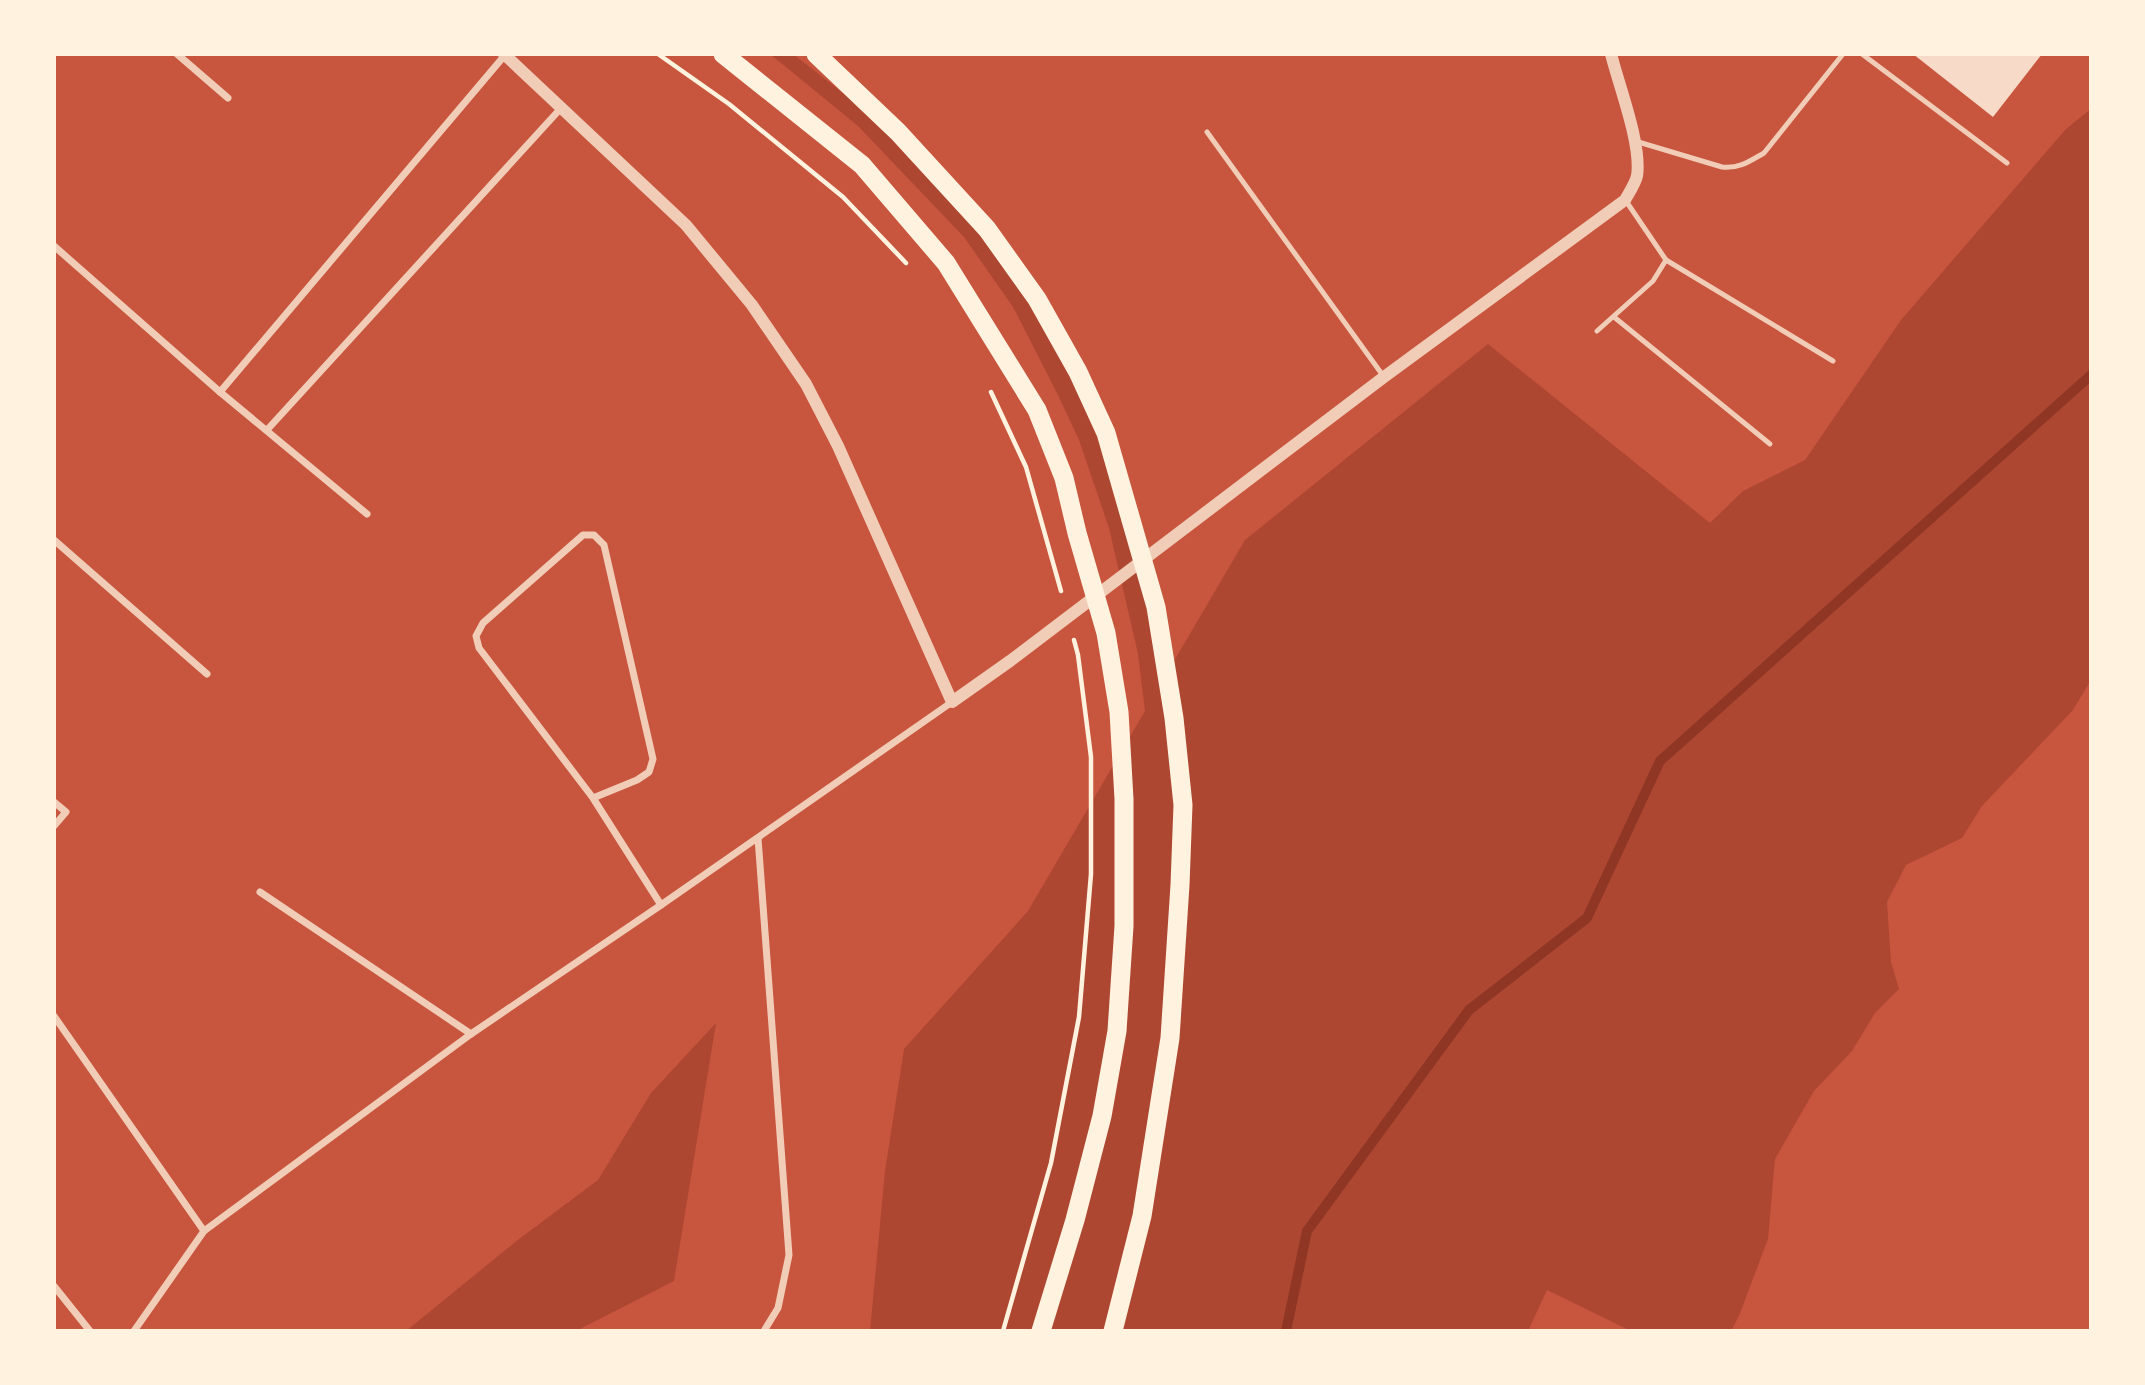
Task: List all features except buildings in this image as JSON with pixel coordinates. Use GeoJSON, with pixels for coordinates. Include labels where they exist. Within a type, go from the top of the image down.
{"type":"FeatureCollection","features":[{"type":"Feature","properties":{"kind":"highway"},"geometry":{"type":"LineString","coordinates":[[723,54],[862,165],[946,263],[1037,410],[1064,478],[1106,633],[1119,712],[1124,799],[1124,926],[1117,1031],[1102,1116],[1075,1220],[1041,1331]]}},
{"type":"Feature","properties":{"kind":"highway"},"geometry":{"type":"LineString","coordinates":[[816,54],[898,132],[987,229],[1037,299],[1078,372],[1106,433],[1156,607],[1174,718],[1183,805],[1180,885],[1170,1038],[1142,1216],[1113,1331]]}},
{"type":"Feature","properties":{"kind":"street"},"geometry":{"type":"LineString","coordinates":[[177,54],[228,98]]}},
{"type":"Feature","properties":{"kind":"street"},"geometry":{"type":"LineString","coordinates":[[134,1331],[204,1231],[471,1034],[758,838],[1010,661],[1384,377],[1625,200],[1636,179],[1638,166],[1611,54]]}},
{"type":"Feature","properties":{"kind":"street"},"geometry":{"type":"LineString","coordinates":[[220,392],[504,55],[686,225],[752,305],[806,384],[838,446],[952,702]]}},
{"type":"Feature","properties":{"kind":"street"},"geometry":{"type":"LineString","coordinates":[[267,430],[562,107]]}},
{"type":"Feature","properties":{"kind":"street"},"geometry":{"type":"LineString","coordinates":[[54,247],[220,392],[367,514]]}},
{"type":"Feature","properties":{"kind":"street"},"geometry":{"type":"LineString","coordinates":[[593,797],[637,780],[649,772],[653,759],[604,545],[594,535],[583,535],[483,623],[476,636],[479,648],[593,797],[661,905]]}},
{"type":"Feature","properties":{"kind":"street"},"geometry":{"type":"LineString","coordinates":[[54,540],[207,674]]}},
{"type":"Feature","properties":{"kind":"street"},"geometry":{"type":"LineString","coordinates":[[54,802],[66,812],[54,826]]}},
{"type":"Feature","properties":{"kind":"street"},"geometry":{"type":"LineString","coordinates":[[758,838],[789,1255],[778,1308],[764,1331]]}},
{"type":"Feature","properties":{"kind":"street"},"geometry":{"type":"LineString","coordinates":[[260,892],[471,1034]]}},
{"type":"Feature","properties":{"kind":"street"},"geometry":{"type":"LineString","coordinates":[[54,1016],[204,1231]]}},
{"type":"Feature","properties":{"kind":"street"},"geometry":{"type":"LineString","coordinates":[[54,1286],[90,1331]]}},
{"type":"Feature","properties":{"kind":"lane"},"geometry":{"type":"LineString","coordinates":[[1634,141],[1722,167],[1733,168],[1747,163],[1764,153],[1843,54]]}},
{"type":"Feature","properties":{"kind":"lane"},"geometry":{"type":"LineString","coordinates":[[1862,54],[2007,163]]}},
{"type":"Feature","properties":{"kind":"lane"},"geometry":{"type":"LineString","coordinates":[[1207,132],[1384,377]]}},
{"type":"Feature","properties":{"kind":"lane"},"geometry":{"type":"LineString","coordinates":[[1625,200],[1666,260],[1833,361]]}},
{"type":"Feature","properties":{"kind":"lane"},"geometry":{"type":"LineString","coordinates":[[1597,331],[1653,281],[1666,260]]}},
{"type":"Feature","properties":{"kind":"lane"},"geometry":{"type":"LineString","coordinates":[[1614,317],[1770,444]]}},
{"type":"Feature","properties":{"kind":"path"},"geometry":{"type":"LineString","coordinates":[[658,54],[729,104],[843,197],[914,271]]}},
{"type":"Feature","properties":{"kind":"path"},"geometry":{"type":"LineString","coordinates":[[987,385],[1026,467],[1064,603]]}},
{"type":"Feature","properties":{"kind":"path"},"geometry":{"type":"LineString","coordinates":[[1003,1331],[1051,1163],[1079,1017],[1091,874],[1091,757],[1078,655],[1071,629]]}},
{"type":"Feature","properties":{"kind":"shaded area"},"geometry":{"type":"Polygon","coordinates":[[[770,54],[793,54],[871,115],[1011,268],[1078,383],[1127,518],[1164,678],[1245,540],[1488,344],[1710,523],[1743,491],[1805,460],[1901,320],[2066,129],[2091,109],[2091,680],[2073,710],[1982,806],[1962,838],[1906,865],[1887,902],[1891,962],[1899,989],[1875,1013],[1852,1051],[1814,1091],[1775,1159],[1768,1239],[1731,1331],[1631,1331],[1547,1290],[1528,1331],[870,1331],[885,1171],[904,1049],[1028,911],[1145,711],[1138,654],[1109,528],[1079,440],[1013,307],[964,237],[858,126],[770,54]]]}},
{"type":"Feature","properties":{"kind":"shaded area"},"geometry":{"type":"Polygon","coordinates":[[[716,1023],[674,1281],[576,1331],[406,1331],[519,1239],[598,1180],[651,1093],[716,1023]]]}},
{"type":"Feature","properties":{"kind":"waterway"},"geometry":{"type":"LineString","coordinates":[[1286,1331],[1307,1231],[1469,1010],[1587,918],[1660,761],[2091,375]]}}]}
